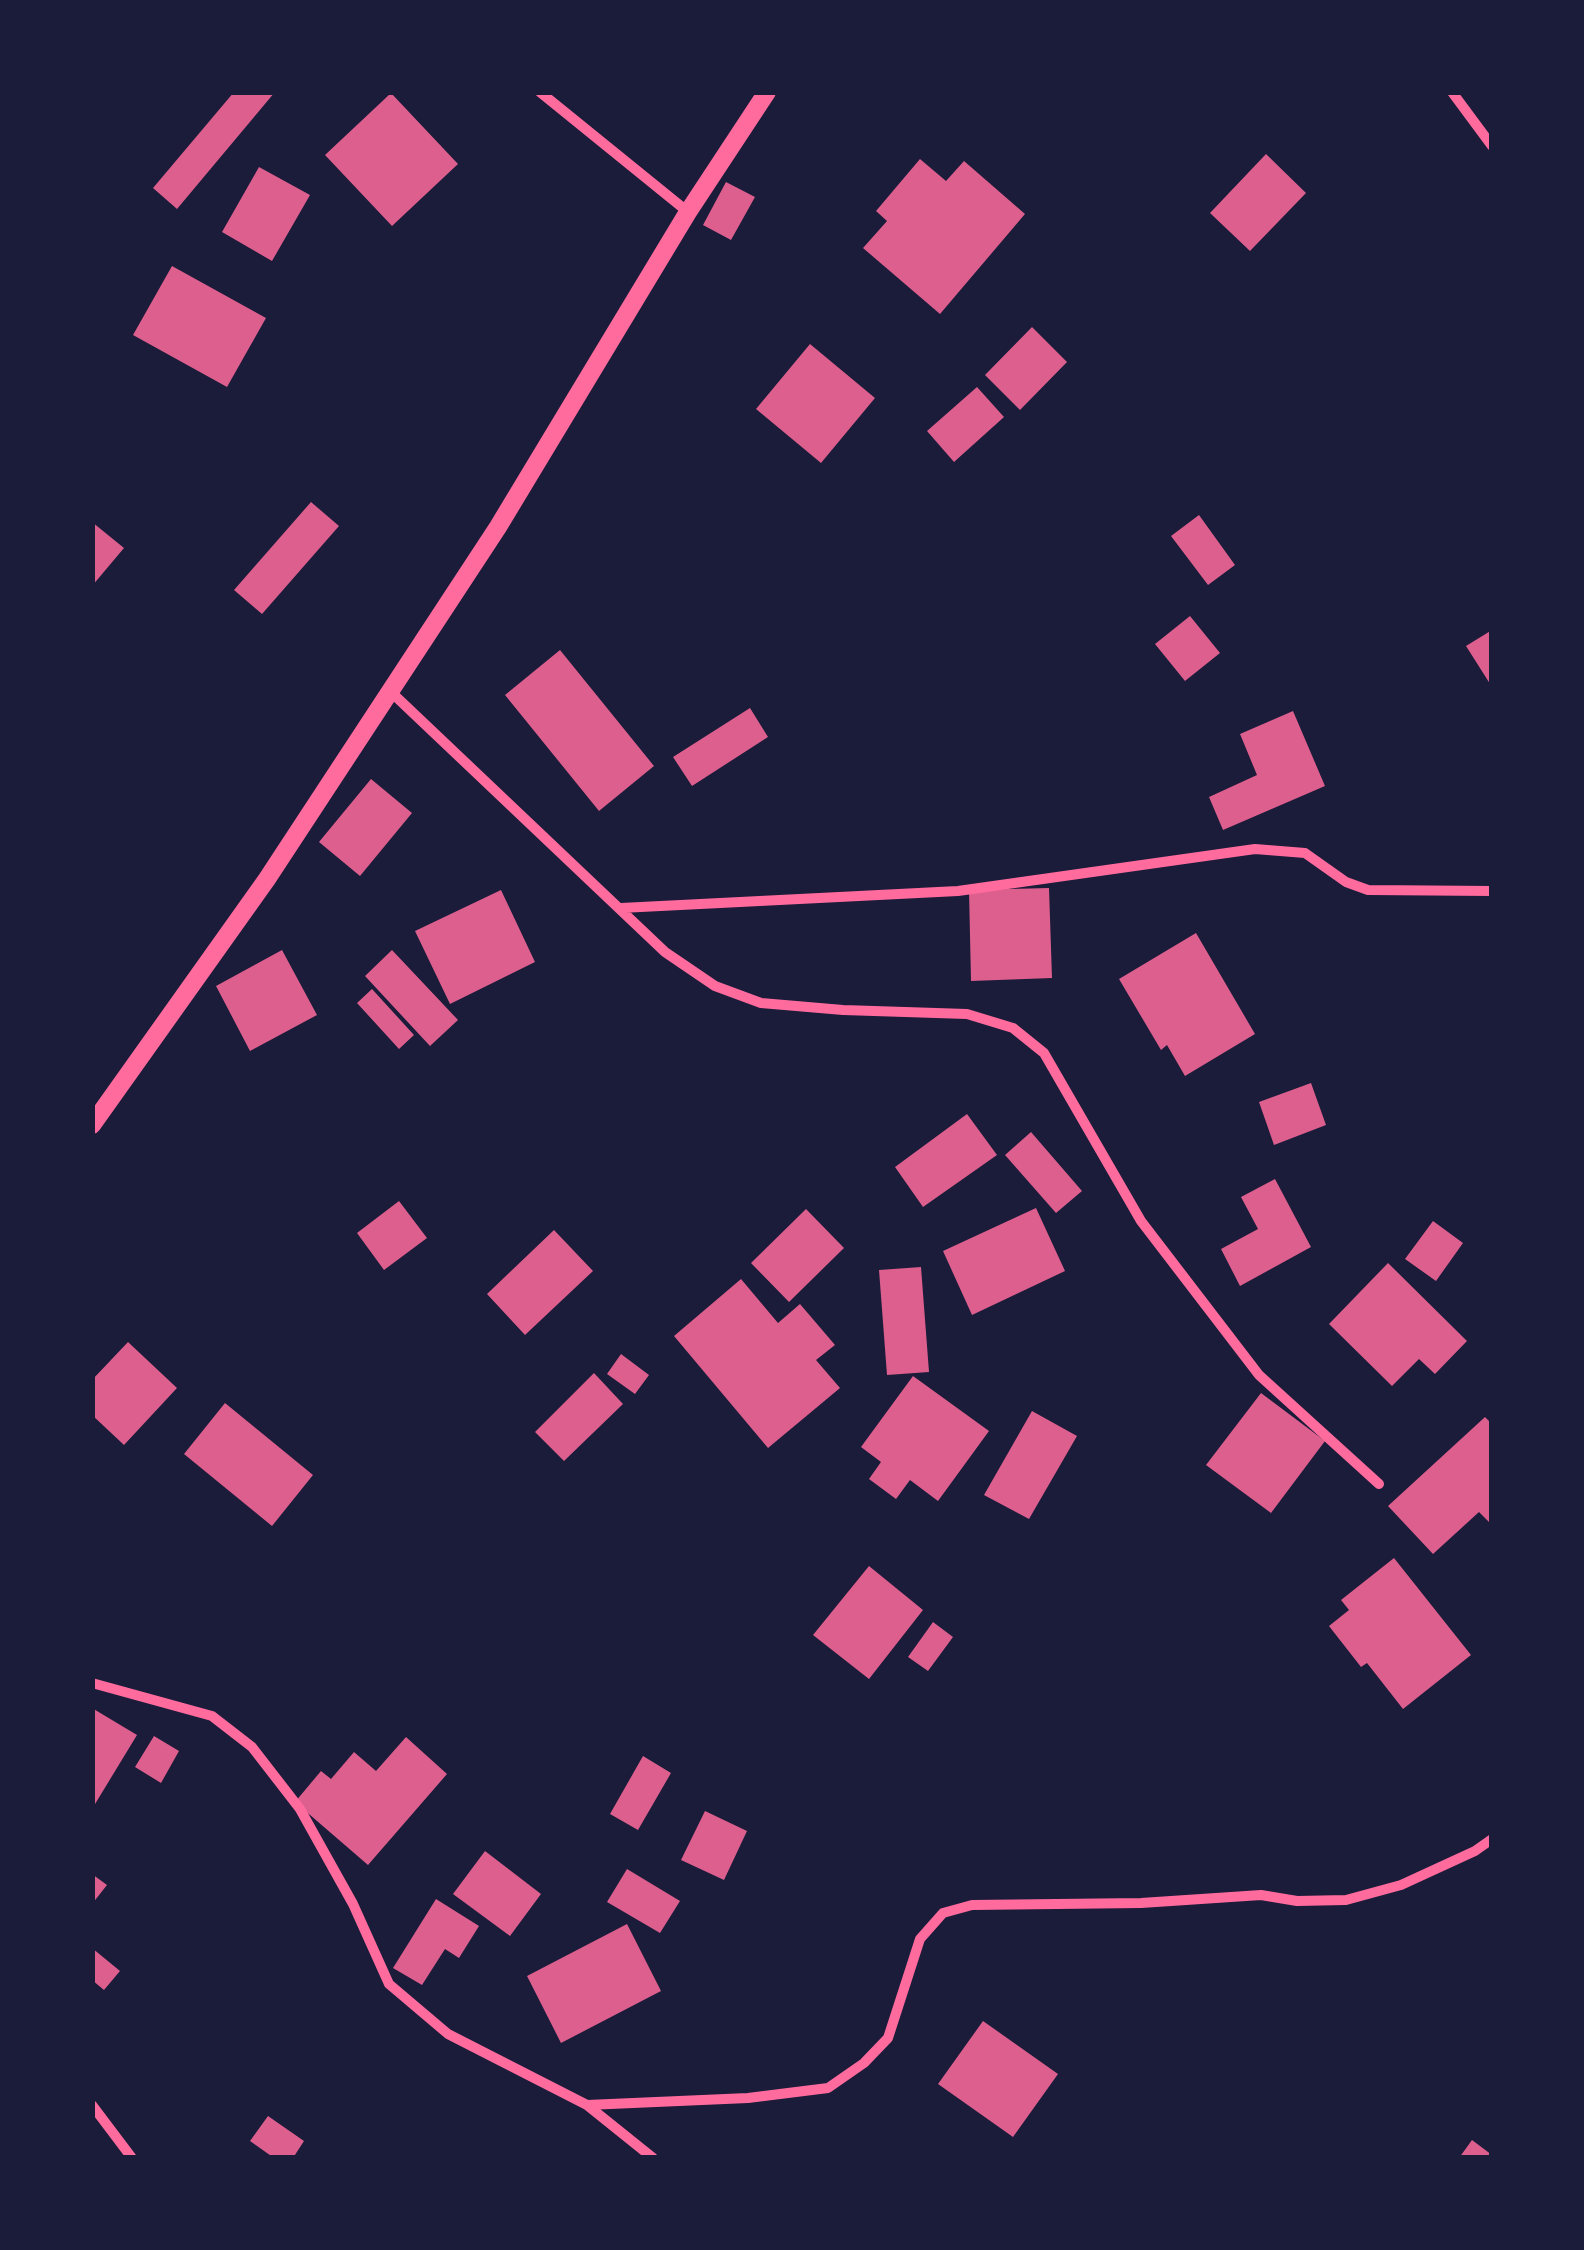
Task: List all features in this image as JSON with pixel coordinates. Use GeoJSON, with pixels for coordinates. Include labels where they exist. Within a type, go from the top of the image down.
{"type":"FeatureCollection","features":[{"type":"Feature","properties":{"kind":"street"},"geometry":{"type":"LineString","coordinates":[[540,92],[688,212]]}},
{"type":"Feature","properties":{"kind":"street"},"geometry":{"type":"LineString","coordinates":[[92,1125],[267,879],[498,527],[688,212],[768,92]]}},
{"type":"Feature","properties":{"kind":"street"},"geometry":{"type":"LineString","coordinates":[[1452,92],[1492,146]]}},
{"type":"Feature","properties":{"kind":"street"},"geometry":{"type":"LineString","coordinates":[[390,691],[665,952],[715,986],[761,1002],[843,1010],[967,1014],[1014,1028],[1044,1053],[1140,1221],[1259,1375],[1379,1484]]}},
{"type":"Feature","properties":{"kind":"street"},"geometry":{"type":"LineString","coordinates":[[621,908],[958,891],[1256,850],[1305,853],[1337,876],[1368,890],[1492,892]]}},
{"type":"Feature","properties":{"kind":"street"},"geometry":{"type":"LineString","coordinates":[[92,1683],[212,1716],[252,1747],[300,1809],[353,1904],[389,1984],[448,2034],[587,2105],[653,2158]]}},
{"type":"Feature","properties":{"kind":"street"},"geometry":{"type":"LineString","coordinates":[[587,2105],[748,2098],[828,2088],[864,2063],[888,2038],[920,1939],[943,1913],[972,1906],[1260,1895],[1297,1901],[1346,1900],[1401,1885],[1475,1851],[1492,1839]]}},
{"type":"Feature","properties":{"kind":"street"},"geometry":{"type":"LineString","coordinates":[[92,2106],[132,2158]]}},
{"type":"Feature","properties":{"kind":"building"},"geometry":{"type":"Polygon","coordinates":[[[234,92],[275,92],[177,209],[153,188],[234,92]]]}},
{"type":"Feature","properties":{"kind":"building"},"geometry":{"type":"Polygon","coordinates":[[[391,93],[458,164],[392,226],[325,155],[391,93]]]}},
{"type":"Feature","properties":{"kind":"building"},"geometry":{"type":"Polygon","coordinates":[[[1266,154],[1306,193],[1250,251],[1210,213],[1266,154]]]}},
{"type":"Feature","properties":{"kind":"building"},"geometry":{"type":"Polygon","coordinates":[[[920,159],[946,181],[964,161],[1025,214],[940,314],[863,248],[887,221],[876,211],[920,159]]]}},
{"type":"Feature","properties":{"kind":"building"},"geometry":{"type":"Polygon","coordinates":[[[259,167],[310,195],[272,261],[222,232],[259,167]]]}},
{"type":"Feature","properties":{"kind":"building"},"geometry":{"type":"Polygon","coordinates":[[[726,182],[755,197],[731,240],[703,225],[726,182]]]}},
{"type":"Feature","properties":{"kind":"building"},"geometry":{"type":"Polygon","coordinates":[[[172,266],[266,318],[227,387],[133,335],[172,266]]]}},
{"type":"Feature","properties":{"kind":"building"},"geometry":{"type":"Polygon","coordinates":[[[1032,327],[1067,362],[1020,410],[985,375],[1032,327]]]}},
{"type":"Feature","properties":{"kind":"building"},"geometry":{"type":"Polygon","coordinates":[[[810,344],[875,398],[821,463],[756,409],[810,344]]]}},
{"type":"Feature","properties":{"kind":"building"},"geometry":{"type":"Polygon","coordinates":[[[977,387],[1004,417],[954,462],[927,431],[977,387]]]}},
{"type":"Feature","properties":{"kind":"building"},"geometry":{"type":"Polygon","coordinates":[[[311,502],[339,526],[262,614],[234,590],[311,502]]]}},
{"type":"Feature","properties":{"kind":"building"},"geometry":{"type":"Polygon","coordinates":[[[1199,515],[1235,565],[1208,585],[1171,536],[1199,515]]]}},
{"type":"Feature","properties":{"kind":"building"},"geometry":{"type":"Polygon","coordinates":[[[92,522],[124,548],[92,586],[92,522]]]}},
{"type":"Feature","properties":{"kind":"building"},"geometry":{"type":"Polygon","coordinates":[[[1190,616],[1220,653],[1185,681],[1155,644],[1190,616]]]}},
{"type":"Feature","properties":{"kind":"building"},"geometry":{"type":"Polygon","coordinates":[[[1492,630],[1492,687],[1466,646],[1492,630]]]}},
{"type":"Feature","properties":{"kind":"building"},"geometry":{"type":"Polygon","coordinates":[[[560,650],[654,766],[599,811],[505,695],[560,650]]]}},
{"type":"Feature","properties":{"kind":"building"},"geometry":{"type":"Polygon","coordinates":[[[750,708],[768,737],[692,786],[673,757],[750,708]]]}},
{"type":"Feature","properties":{"kind":"building"},"geometry":{"type":"Polygon","coordinates":[[[1293,711],[1325,786],[1223,830],[1209,797],[1257,775],[1240,734],[1293,711]]]}},
{"type":"Feature","properties":{"kind":"building"},"geometry":{"type":"Polygon","coordinates":[[[371,779],[412,813],[360,876],[319,842],[371,779]]]}},
{"type":"Feature","properties":{"kind":"building"},"geometry":{"type":"Polygon","coordinates":[[[1049,888],[1052,978],[971,981],[969,890],[1049,888]]]}},
{"type":"Feature","properties":{"kind":"building"},"geometry":{"type":"Polygon","coordinates":[[[501,890],[535,962],[450,1004],[415,931],[501,890]]]}},
{"type":"Feature","properties":{"kind":"building"},"geometry":{"type":"Polygon","coordinates":[[[1196,933],[1255,1034],[1185,1076],[1167,1045],[1161,1050],[1119,979],[1196,933]]]}},
{"type":"Feature","properties":{"kind":"building"},"geometry":{"type":"Polygon","coordinates":[[[282,950],[317,1015],[250,1051],[216,986],[282,950]]]}},
{"type":"Feature","properties":{"kind":"building"},"geometry":{"type":"Polygon","coordinates":[[[392,950],[458,1020],[430,1046],[365,976],[392,950]]]}},
{"type":"Feature","properties":{"kind":"building"},"geometry":{"type":"Polygon","coordinates":[[[372,989],[414,1035],[399,1049],[357,1003],[372,989]]]}},
{"type":"Feature","properties":{"kind":"building"},"geometry":{"type":"Polygon","coordinates":[[[1311,1083],[1326,1125],[1274,1145],[1259,1102],[1311,1083]]]}},
{"type":"Feature","properties":{"kind":"building"},"geometry":{"type":"Polygon","coordinates":[[[967,1114],[997,1155],[923,1207],[895,1167],[967,1114]]]}},
{"type":"Feature","properties":{"kind":"building"},"geometry":{"type":"Polygon","coordinates":[[[1031,1132],[1082,1191],[1056,1213],[1005,1155],[1031,1132]]]}},
{"type":"Feature","properties":{"kind":"building"},"geometry":{"type":"Polygon","coordinates":[[[1275,1179],[1311,1247],[1240,1286],[1221,1249],[1258,1229],[1241,1197],[1275,1179]]]}},
{"type":"Feature","properties":{"kind":"building"},"geometry":{"type":"Polygon","coordinates":[[[399,1201],[427,1238],[384,1270],[357,1233],[399,1201]]]}},
{"type":"Feature","properties":{"kind":"building"},"geometry":{"type":"Polygon","coordinates":[[[1036,1208],[1065,1271],[972,1315],[943,1251],[1036,1208]]]}},
{"type":"Feature","properties":{"kind":"building"},"geometry":{"type":"Polygon","coordinates":[[[806,1209],[844,1248],[789,1302],[751,1263],[806,1209]]]}},
{"type":"Feature","properties":{"kind":"building"},"geometry":{"type":"Polygon","coordinates":[[[1433,1221],[1463,1243],[1436,1281],[1405,1259],[1433,1221]]]}},
{"type":"Feature","properties":{"kind":"building"},"geometry":{"type":"Polygon","coordinates":[[[554,1230],[593,1271],[525,1335],[487,1294],[554,1230]]]}},
{"type":"Feature","properties":{"kind":"building"},"geometry":{"type":"Polygon","coordinates":[[[1388,1263],[1467,1341],[1435,1374],[1419,1359],[1392,1386],[1329,1324],[1388,1263]]]}},
{"type":"Feature","properties":{"kind":"building"},"geometry":{"type":"Polygon","coordinates":[[[921,1267],[929,1372],[887,1375],[879,1270],[921,1267]]]}},
{"type":"Feature","properties":{"kind":"building"},"geometry":{"type":"Polygon","coordinates":[[[741,1279],[778,1323],[800,1304],[835,1345],[816,1360],[840,1388],[768,1448],[674,1336],[741,1279]]]}},
{"type":"Feature","properties":{"kind":"building"},"geometry":{"type":"Polygon","coordinates":[[[128,1342],[177,1388],[124,1445],[92,1415],[92,1380],[128,1342]]]}},
{"type":"Feature","properties":{"kind":"building"},"geometry":{"type":"Polygon","coordinates":[[[621,1354],[649,1375],[635,1394],[607,1374],[621,1354]]]}},
{"type":"Feature","properties":{"kind":"building"},"geometry":{"type":"Polygon","coordinates":[[[594,1373],[623,1404],[564,1461],[535,1432],[594,1373]]]}},
{"type":"Feature","properties":{"kind":"building"},"geometry":{"type":"Polygon","coordinates":[[[913,1376],[989,1431],[938,1501],[910,1480],[896,1499],[869,1479],[881,1462],[861,1447],[913,1376]]]}},
{"type":"Feature","properties":{"kind":"building"},"geometry":{"type":"Polygon","coordinates":[[[1261,1393],[1325,1441],[1271,1513],[1206,1465],[1261,1393]]]}},
{"type":"Feature","properties":{"kind":"building"},"geometry":{"type":"Polygon","coordinates":[[[225,1403],[313,1475],[272,1526],[184,1454],[225,1403]]]}},
{"type":"Feature","properties":{"kind":"building"},"geometry":{"type":"Polygon","coordinates":[[[1032,1411],[1077,1436],[1029,1519],[984,1495],[1032,1411]]]}},
{"type":"Feature","properties":{"kind":"building"},"geometry":{"type":"Polygon","coordinates":[[[1485,1417],[1492,1424],[1492,1525],[1479,1512],[1433,1554],[1388,1506],[1485,1417]]]}},
{"type":"Feature","properties":{"kind":"building"},"geometry":{"type":"Polygon","coordinates":[[[1394,1558],[1471,1655],[1403,1709],[1367,1663],[1361,1667],[1329,1626],[1349,1610],[1341,1600],[1394,1558]]]}},
{"type":"Feature","properties":{"kind":"building"},"geometry":{"type":"Polygon","coordinates":[[[869,1566],[923,1610],[869,1679],[813,1635],[869,1566]]]}},
{"type":"Feature","properties":{"kind":"building"},"geometry":{"type":"Polygon","coordinates":[[[933,1622],[953,1637],[928,1671],[908,1657],[933,1622]]]}},
{"type":"Feature","properties":{"kind":"building"},"geometry":{"type":"Polygon","coordinates":[[[92,1708],[137,1735],[92,1809],[92,1708]]]}},
{"type":"Feature","properties":{"kind":"building"},"geometry":{"type":"Polygon","coordinates":[[[154,1736],[179,1751],[161,1783],[135,1767],[154,1736]]]}},
{"type":"Feature","properties":{"kind":"building"},"geometry":{"type":"Polygon","coordinates":[[[406,1737],[447,1774],[368,1865],[295,1802],[321,1771],[331,1779],[354,1752],[376,1771],[406,1737]]]}},
{"type":"Feature","properties":{"kind":"building"},"geometry":{"type":"Polygon","coordinates":[[[643,1756],[671,1773],[638,1830],[610,1814],[643,1756]]]}},
{"type":"Feature","properties":{"kind":"building"},"geometry":{"type":"Polygon","coordinates":[[[705,1811],[747,1831],[724,1880],[681,1860],[705,1811]]]}},
{"type":"Feature","properties":{"kind":"building"},"geometry":{"type":"Polygon","coordinates":[[[485,1851],[541,1894],[510,1936],[453,1894],[485,1851]]]}},
{"type":"Feature","properties":{"kind":"building"},"geometry":{"type":"Polygon","coordinates":[[[627,1869],[680,1901],[660,1933],[607,1902],[627,1869]]]}},
{"type":"Feature","properties":{"kind":"building"},"geometry":{"type":"Polygon","coordinates":[[[92,1874],[107,1885],[92,1904],[92,1874]]]}},
{"type":"Feature","properties":{"kind":"building"},"geometry":{"type":"Polygon","coordinates":[[[436,1899],[479,1926],[459,1958],[445,1949],[422,1985],[393,1968],[436,1899]]]}},
{"type":"Feature","properties":{"kind":"building"},"geometry":{"type":"Polygon","coordinates":[[[627,1924],[661,1991],[561,2043],[527,1976],[627,1924]]]}},
{"type":"Feature","properties":{"kind":"building"},"geometry":{"type":"Polygon","coordinates":[[[92,1948],[120,1971],[104,1990],[92,1980],[92,1948]]]}},
{"type":"Feature","properties":{"kind":"building"},"geometry":{"type":"Polygon","coordinates":[[[983,2021],[1058,2074],[1013,2137],[938,2084],[983,2021]]]}},
{"type":"Feature","properties":{"kind":"building"},"geometry":{"type":"Polygon","coordinates":[[[268,2116],[304,2141],[293,2158],[274,2158],[250,2141],[268,2116]]]}},
{"type":"Feature","properties":{"kind":"building"},"geometry":{"type":"Polygon","coordinates":[[[1472,2140],[1492,2155],[1492,2158],[1459,2158],[1472,2140]]]}}]}
